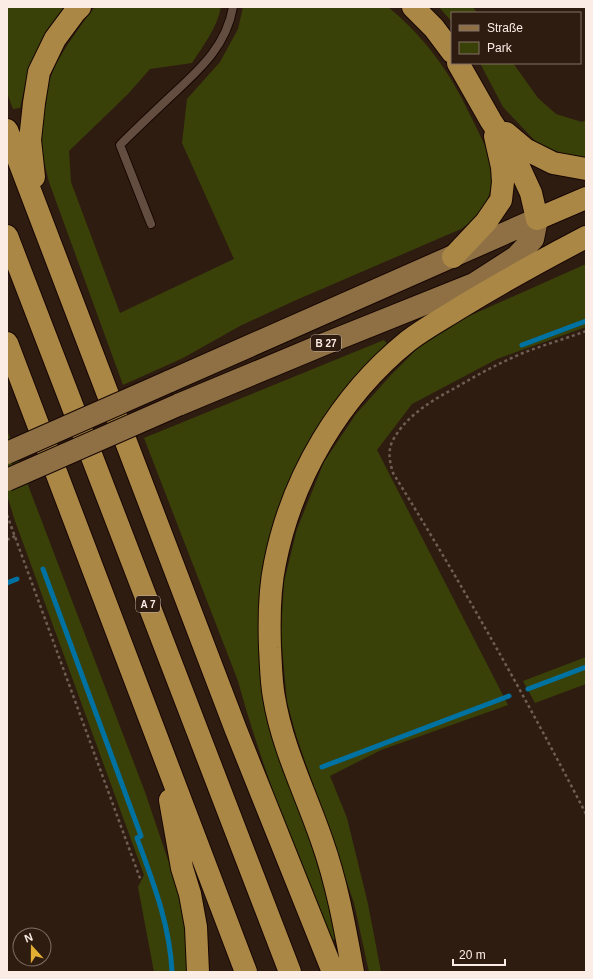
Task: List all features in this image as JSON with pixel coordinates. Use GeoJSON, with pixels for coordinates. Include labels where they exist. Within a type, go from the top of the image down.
{"type":"FeatureCollection","features":[{"type":"Feature","properties":{"kind":"highway"},"geometry":{"type":"LineString","coordinates":[[38,208],[30,140],[39,72],[55,39],[74,12],[80,7]]}},
{"type":"Feature","properties":{"kind":"highway"},"geometry":{"type":"LineString","coordinates":[[413,7],[434,28],[451,51]]}},
{"type":"Feature","properties":{"kind":"highway"},"geometry":{"type":"LineString","coordinates":[[459,64],[491,121],[514,156],[532,193],[537,219]]}},
{"type":"Feature","properties":{"kind":"highway"},"geometry":{"type":"LineString","coordinates":[[491,121],[532,153],[553,163],[586,169]]}},
{"type":"Feature","properties":{"kind":"highway"},"geometry":{"type":"LineString","coordinates":[[453,256],[486,222],[501,200],[503,182],[502,167],[491,121]]}},
{"type":"Feature","properties":{"kind":"highway"},"geometry":{"type":"LineString","coordinates":[[7,130],[233,723],[332,972]]}},
{"type":"Feature","properties":{"kind":"highway","name":"B 27"},"geometry":{"type":"LineString","coordinates":[[537,219],[586,198]]}},
{"type":"Feature","properties":{"kind":"highway","name":"A 7"},"geometry":{"type":"LineString","coordinates":[[7,236],[290,972]]}},
{"type":"Feature","properties":{"kind":"highway"},"geometry":{"type":"LineString","coordinates":[[353,972],[345,927],[323,843],[287,747],[279,721],[274,696],[271,674],[270,598],[275,564],[284,530],[297,490],[312,459],[333,422],[362,386],[384,364],[409,340],[488,291],[585,237]]}},
{"type":"Feature","properties":{"kind":"highway","name":"B 27"},"geometry":{"type":"LineString","coordinates":[[474,284],[585,237]]}},
{"type":"Feature","properties":{"kind":"highway"},"geometry":{"type":"LineString","coordinates":[[7,343],[246,972]]}},
{"type":"Feature","properties":{"kind":"highway"},"geometry":{"type":"LineString","coordinates":[[161,747],[182,868],[190,894],[196,927],[198,972]]}},
{"type":"Feature","properties":{"kind":"main road","name":"B 27"},"geometry":{"type":"LineString","coordinates":[[7,454],[537,219]]}},
{"type":"Feature","properties":{"kind":"main road"},"geometry":{"type":"LineString","coordinates":[[474,284],[516,257],[533,239],[537,219]]}},
{"type":"Feature","properties":{"kind":"main road","name":"B 27"},"geometry":{"type":"LineString","coordinates":[[7,480],[322,345],[474,284]]}},
{"type":"Feature","properties":{"kind":"lane"},"geometry":{"type":"LineString","coordinates":[[151,224],[120,145],[203,66],[222,40],[231,21],[233,7]]}},
{"type":"Feature","properties":{"kind":"path"},"geometry":{"type":"LineString","coordinates":[[586,331],[522,353],[478,374],[422,407],[392,441],[390,457],[393,473],[454,574],[586,814]]}},
{"type":"Feature","properties":{"kind":"path"},"geometry":{"type":"LineString","coordinates":[[7,514],[141,881]]}},
{"type":"Feature","properties":{"kind":"path"},"geometry":{"type":"LineString","coordinates":[[7,540],[15,536]]}},
{"type":"Feature","properties":{"kind":"green space"},"geometry":{"type":"Polygon","coordinates":[[[7,7],[66,7],[26,82],[20,108],[13,109],[7,93],[7,7]]]}},
{"type":"Feature","properties":{"kind":"green space"},"geometry":{"type":"Polygon","coordinates":[[[96,7],[221,7],[213,29],[192,63],[150,69],[128,94],[69,151],[71,182],[120,313],[234,259],[182,143],[187,99],[220,62],[238,29],[243,7],[388,7],[398,15],[423,41],[452,81],[487,150],[491,167],[491,184],[490,192],[483,208],[476,218],[461,229],[294,301],[240,326],[183,358],[123,385],[49,182],[42,143],[44,104],[46,92],[54,68],[80,27],[96,7]]]}},
{"type":"Feature","properties":{"kind":"green space"},"geometry":{"type":"Polygon","coordinates":[[[439,7],[473,7],[476,12],[451,12],[451,21],[439,7]]]}},
{"type":"Feature","properties":{"kind":"green space"},"geometry":{"type":"Polygon","coordinates":[[[481,64],[514,64],[538,98],[556,114],[582,122],[586,120],[586,159],[561,153],[538,144],[503,107],[481,64]]]}},
{"type":"Feature","properties":{"kind":"green space"},"geometry":{"type":"Polygon","coordinates":[[[586,264],[586,327],[497,359],[412,404],[377,450],[508,705],[381,750],[330,776],[347,818],[368,904],[381,972],[369,972],[354,903],[297,738],[287,702],[281,634],[284,582],[297,529],[324,462],[356,414],[391,375],[420,346],[467,317],[586,264]]]}},
{"type":"Feature","properties":{"kind":"green space"},"geometry":{"type":"Polygon","coordinates":[[[384,340],[389,346],[365,369],[263,578],[297,802],[330,909],[336,939],[329,941],[269,779],[247,714],[238,681],[144,438],[384,340]]]}},
{"type":"Feature","properties":{"kind":"green space"},"geometry":{"type":"Polygon","coordinates":[[[7,430],[145,792],[169,863],[183,910],[189,951],[187,972],[154,972],[138,887],[144,875],[15,521],[7,495],[7,430]]]}},
{"type":"Feature","properties":{"kind":"green space"},"geometry":{"type":"Polygon","coordinates":[[[586,657],[586,684],[535,703],[523,681],[586,657]]]}},
{"type":"Feature","properties":{"kind":"waterway"},"geometry":{"type":"LineString","coordinates":[[522,345],[586,321]]}},
{"type":"Feature","properties":{"kind":"waterway"},"geometry":{"type":"LineString","coordinates":[[43,569],[141,836],[137,838],[160,904],[168,937],[172,972]]}},
{"type":"Feature","properties":{"kind":"waterway"},"geometry":{"type":"LineString","coordinates":[[7,583],[17,579]]}},
{"type":"Feature","properties":{"kind":"waterway"},"geometry":{"type":"LineString","coordinates":[[528,689],[586,667]]}},
{"type":"Feature","properties":{"kind":"waterway"},"geometry":{"type":"LineString","coordinates":[[322,767],[509,696]]}}]}
